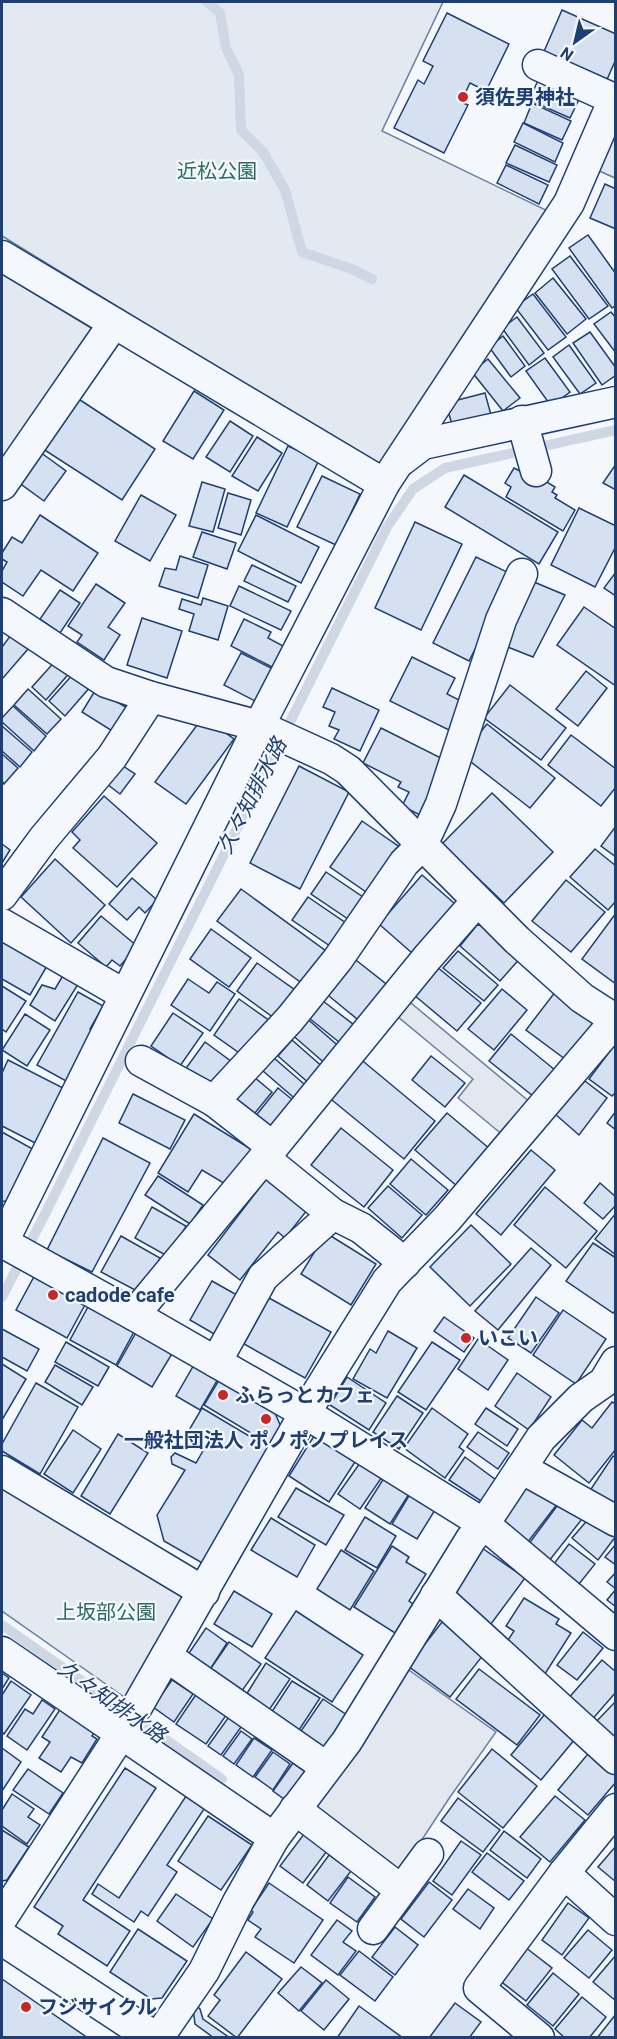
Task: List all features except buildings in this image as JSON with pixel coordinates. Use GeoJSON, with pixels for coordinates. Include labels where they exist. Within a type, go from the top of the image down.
{"type":"FeatureCollection","features":[{"type":"Feature","properties":{"kind":"main road"},"geometry":{"type":"LineString","coordinates":[[2,1938],[149,2036]]}},
{"type":"Feature","properties":{"kind":"street"},"geometry":{"type":"LineString","coordinates":[[538,65],[615,100],[569,203],[391,474],[276,734],[125,995],[11,1248],[305,1413],[484,1524],[615,1635]]}},
{"type":"Feature","properties":{"kind":"street"},"geometry":{"type":"LineString","coordinates":[[2,256],[114,322],[391,474]]}},
{"type":"Feature","properties":{"kind":"street"},"geometry":{"type":"LineString","coordinates":[[2,485],[114,322]]}},
{"type":"Feature","properties":{"kind":"street"},"geometry":{"type":"LineString","coordinates":[[391,474],[423,444],[524,428],[615,402]]}},
{"type":"Feature","properties":{"kind":"street"},"geometry":{"type":"LineString","coordinates":[[524,428],[535,468]]}},
{"type":"Feature","properties":{"kind":"street"},"geometry":{"type":"LineString","coordinates":[[214,1101],[290,1019],[338,959],[404,863],[422,845],[441,804],[501,620],[522,574]]}},
{"type":"Feature","properties":{"kind":"street"},"geometry":{"type":"LineString","coordinates":[[2,613],[106,682],[276,734],[331,759],[348,770],[517,940],[582,998],[615,1020],[455,1210],[387,1281],[305,1413],[128,1721],[2,1918]]}},
{"type":"Feature","properties":{"kind":"street"},"geometry":{"type":"LineString","coordinates":[[2,895],[44,838],[112,757],[151,697]]}},
{"type":"Feature","properties":{"kind":"street"},"geometry":{"type":"LineString","coordinates":[[134,1315],[477,901]]}},
{"type":"Feature","properties":{"kind":"street"},"geometry":{"type":"LineString","coordinates":[[2,924],[125,995]]}},
{"type":"Feature","properties":{"kind":"street"},"geometry":{"type":"LineString","coordinates":[[141,1061],[214,1101],[333,1214],[361,1228],[405,1263]]}},
{"type":"Feature","properties":{"kind":"street"},"geometry":{"type":"LineString","coordinates":[[216,1362],[263,1277],[333,1214]]}},
{"type":"Feature","properties":{"kind":"street"},"geometry":{"type":"LineString","coordinates":[[149,2036],[204,1971],[272,1842],[346,1741],[471,1539],[484,1524],[548,1431],[581,1398],[604,1382],[615,1362]]}},
{"type":"Feature","properties":{"kind":"street"},"geometry":{"type":"LineString","coordinates":[[521,1468],[615,1521]]}},
{"type":"Feature","properties":{"kind":"street"},"geometry":{"type":"LineString","coordinates":[[2,1471],[204,1592]]}},
{"type":"Feature","properties":{"kind":"street"},"geometry":{"type":"LineString","coordinates":[[436,1595],[615,1759]]}},
{"type":"Feature","properties":{"kind":"street"},"geometry":{"type":"LineString","coordinates":[[2,1652],[128,1721],[272,1842]]}},
{"type":"Feature","properties":{"kind":"street"},"geometry":{"type":"LineString","coordinates":[[166,1656],[326,1767]]}},
{"type":"Feature","properties":{"kind":"street"},"geometry":{"type":"LineString","coordinates":[[539,2037],[479,1988],[564,1873],[615,1809]]}},
{"type":"Feature","properties":{"kind":"street"},"geometry":{"type":"LineString","coordinates":[[293,1812],[401,1890]]}},
{"type":"Feature","properties":{"kind":"street"},"geometry":{"type":"LineString","coordinates":[[373,1929],[428,1854]]}},
{"type":"Feature","properties":{"kind":"street"},"geometry":{"type":"LineString","coordinates":[[564,1873],[615,1920]]}},
{"type":"Feature","properties":{"kind":"green space","name":"近松公園"},"geometry":{"type":"Polygon","coordinates":[[[2,2],[443,2],[382,131],[552,213],[382,468],[2,236],[2,2]]]}},
{"type":"Feature","properties":{"kind":"green space"},"geometry":{"type":"Polygon","coordinates":[[[2,274],[96,331],[2,471],[2,274]]]}},
{"type":"Feature","properties":{"kind":"green space","name":"上坂部公園"},"geometry":{"type":"Polygon","coordinates":[[[2,1483],[188,1591],[127,1699],[2,1611],[2,1483]]]}},
{"type":"Feature","properties":{"kind":"shaded area"},"geometry":{"type":"Polygon","coordinates":[[[615,122],[615,178],[595,169],[615,122]]]}},
{"type":"Feature","properties":{"kind":"shaded area"},"geometry":{"type":"Polygon","coordinates":[[[405,998],[531,1103],[504,1136],[458,1098],[473,1079],[392,1012],[405,998]]]}},
{"type":"Feature","properties":{"kind":"shaded area"},"geometry":{"type":"Polygon","coordinates":[[[406,1668],[496,1732],[400,1873],[313,1808],[406,1668]]]}},
{"type":"Feature","properties":{"kind":"waterway"},"geometry":{"type":"LineString","coordinates":[[207,2],[220,13],[226,48],[239,75],[241,130],[263,152],[285,190],[302,252],[352,269],[372,279]]}},
{"type":"Feature","properties":{"kind":"waterway","name":"久々知排水路"},"geometry":{"type":"LineString","coordinates":[[2,1297],[387,527],[413,489],[445,468],[616,430]]}},
{"type":"Feature","properties":{"kind":"waterway","name":"久々知排水路"},"geometry":{"type":"LineString","coordinates":[[2,1625],[222,1779]]}},
{"type":"Feature","properties":{"kind":"place","name":"須佐男神社"},"geometry":{"type":"Point","coordinates":[463,97]}},
{"type":"Feature","properties":{"kind":"place","name":"cadode cafe"},"geometry":{"type":"Point","coordinates":[53,1295]}},
{"type":"Feature","properties":{"kind":"place","name":"いこい"},"geometry":{"type":"Point","coordinates":[466,1338]}},
{"type":"Feature","properties":{"kind":"place","name":"ふらっとカフェ"},"geometry":{"type":"Point","coordinates":[223,1395]}},
{"type":"Feature","properties":{"kind":"place","name":"一般社団法人 ポノポノプレイス"},"geometry":{"type":"Point","coordinates":[266,1419]}},
{"type":"Feature","properties":{"kind":"place","name":"フジサイクル"},"geometry":{"type":"Point","coordinates":[26,2007]}}]}
